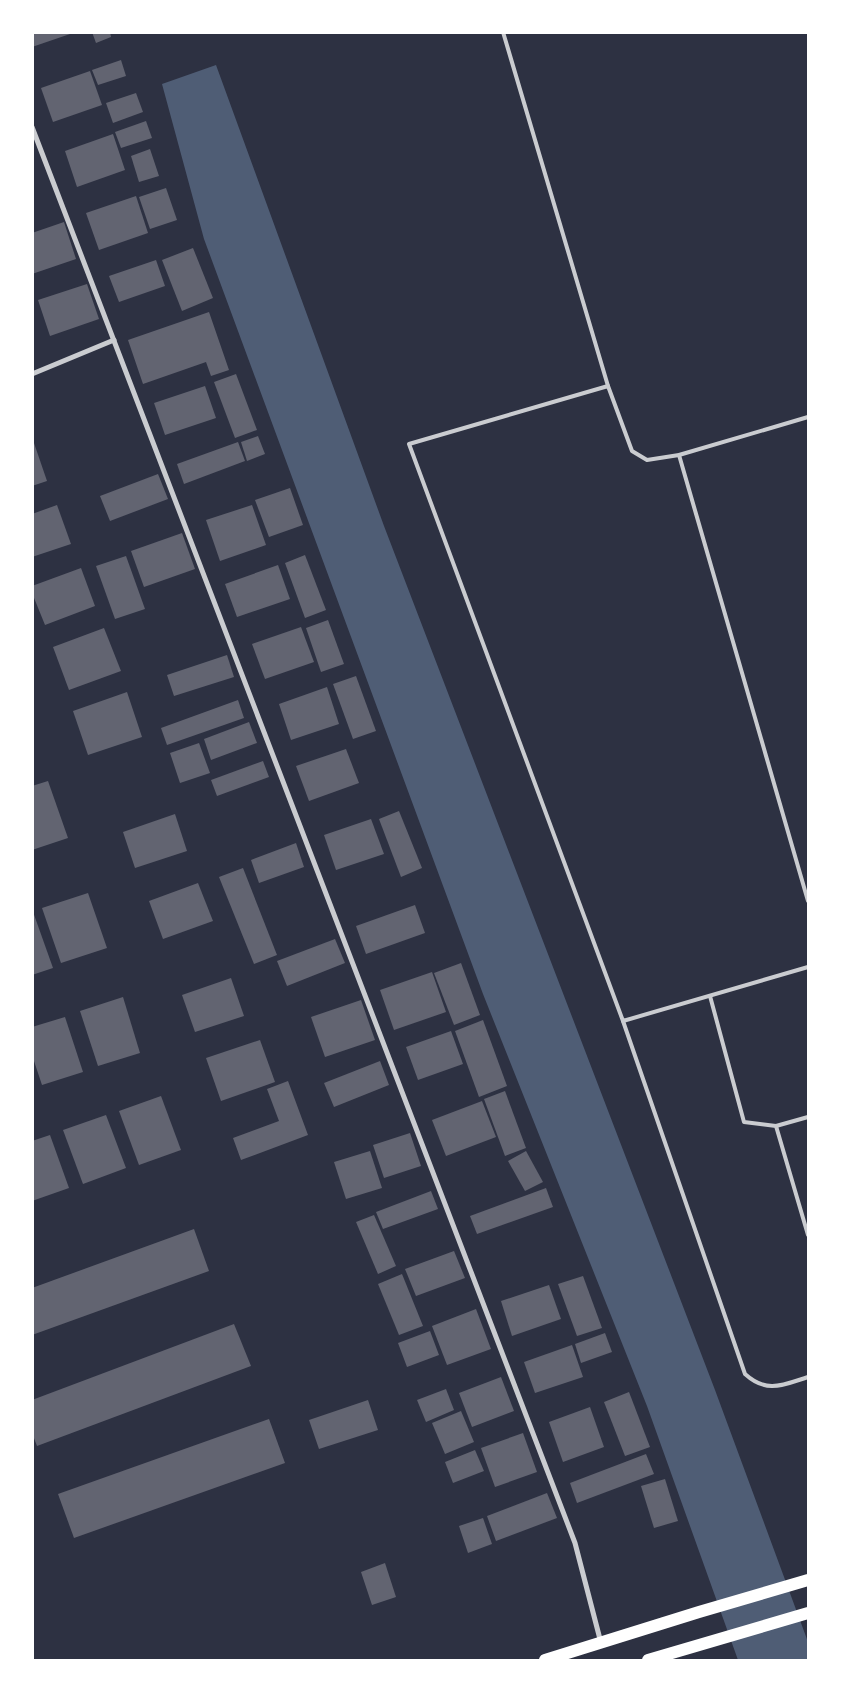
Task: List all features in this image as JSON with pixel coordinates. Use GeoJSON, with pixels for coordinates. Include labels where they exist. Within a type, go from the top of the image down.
{"type":"FeatureCollection","features":[{"type":"Feature","properties":{"kind":"main road"},"geometry":{"type":"LineString","coordinates":[[545,1660],[808,1580]]}},
{"type":"Feature","properties":{"kind":"main road"},"geometry":{"type":"LineString","coordinates":[[648,1660],[808,1613]]}},
{"type":"Feature","properties":{"kind":"street"},"geometry":{"type":"LineString","coordinates":[[32,127],[228,634],[575,1544],[601,1643]]}},
{"type":"Feature","properties":{"kind":"street"},"geometry":{"type":"LineString","coordinates":[[32,374],[114,340]]}},
{"type":"Feature","properties":{"kind":"lane"},"geometry":{"type":"LineString","coordinates":[[503,32],[608,386],[632,451],[647,460],[679,455],[808,417]]}},
{"type":"Feature","properties":{"kind":"lane"},"geometry":{"type":"LineString","coordinates":[[608,386],[409,444],[623,1021],[745,1374],[756,1383],[775,1387],[808,1377]]}},
{"type":"Feature","properties":{"kind":"lane"},"geometry":{"type":"LineString","coordinates":[[679,455],[808,901]]}},
{"type":"Feature","properties":{"kind":"lane"},"geometry":{"type":"LineString","coordinates":[[623,1021],[808,967]]}},
{"type":"Feature","properties":{"kind":"lane"},"geometry":{"type":"LineString","coordinates":[[710,996],[744,1122],[776,1126],[808,1117]]}},
{"type":"Feature","properties":{"kind":"lane"},"geometry":{"type":"LineString","coordinates":[[776,1126],[808,1235]]}},
{"type":"Feature","properties":{"kind":"water"},"geometry":{"type":"Polygon","coordinates":[[[216,65],[384,526],[715,1390],[808,1642],[808,1660],[738,1660],[647,1406],[483,994],[204,239],[162,84],[216,65]]]}},
{"type":"Feature","properties":{"kind":"building"},"geometry":{"type":"Polygon","coordinates":[[[32,32],[73,32],[73,33],[32,47],[32,32]]]}},
{"type":"Feature","properties":{"kind":"building"},"geometry":{"type":"Polygon","coordinates":[[[92,32],[110,32],[111,37],[96,43],[92,32]]]}},
{"type":"Feature","properties":{"kind":"building"},"geometry":{"type":"Polygon","coordinates":[[[121,60],[126,76],[98,85],[92,70],[121,60]]]}},
{"type":"Feature","properties":{"kind":"building"},"geometry":{"type":"Polygon","coordinates":[[[90,71],[102,105],[53,122],[41,88],[90,71]]]}},
{"type":"Feature","properties":{"kind":"building"},"geometry":{"type":"Polygon","coordinates":[[[136,93],[143,112],[113,123],[106,103],[136,93]]]}},
{"type":"Feature","properties":{"kind":"building"},"geometry":{"type":"Polygon","coordinates":[[[146,121],[152,138],[121,148],[115,132],[146,121]]]}},
{"type":"Feature","properties":{"kind":"building"},"geometry":{"type":"Polygon","coordinates":[[[113,134],[125,170],[77,187],[65,151],[113,134]]]}},
{"type":"Feature","properties":{"kind":"building"},"geometry":{"type":"Polygon","coordinates":[[[150,149],[159,176],[139,182],[131,156],[150,149]]]}},
{"type":"Feature","properties":{"kind":"building"},"geometry":{"type":"Polygon","coordinates":[[[166,188],[177,220],[150,229],[139,197],[166,188]]]}},
{"type":"Feature","properties":{"kind":"building"},"geometry":{"type":"Polygon","coordinates":[[[136,196],[148,233],[99,250],[86,213],[136,196]]]}},
{"type":"Feature","properties":{"kind":"building"},"geometry":{"type":"Polygon","coordinates":[[[64,222],[76,259],[32,274],[32,233],[64,222]]]}},
{"type":"Feature","properties":{"kind":"building"},"geometry":{"type":"Polygon","coordinates":[[[193,248],[213,298],[182,311],[162,260],[193,248]]]}},
{"type":"Feature","properties":{"kind":"building"},"geometry":{"type":"Polygon","coordinates":[[[156,260],[165,286],[119,302],[109,276],[156,260]]]}},
{"type":"Feature","properties":{"kind":"building"},"geometry":{"type":"Polygon","coordinates":[[[87,284],[99,319],[50,336],[38,300],[87,284]]]}},
{"type":"Feature","properties":{"kind":"building"},"geometry":{"type":"Polygon","coordinates":[[[209,312],[229,370],[211,376],[206,362],[143,384],[128,340],[209,312]]]}},
{"type":"Feature","properties":{"kind":"building"},"geometry":{"type":"Polygon","coordinates":[[[236,374],[257,430],[235,438],[214,382],[236,374]]]}},
{"type":"Feature","properties":{"kind":"building"},"geometry":{"type":"Polygon","coordinates":[[[205,386],[216,418],[165,435],[154,403],[205,386]]]}},
{"type":"Feature","properties":{"kind":"building"},"geometry":{"type":"Polygon","coordinates":[[[258,436],[265,454],[247,461],[241,442],[258,436]]]}},
{"type":"Feature","properties":{"kind":"building"},"geometry":{"type":"Polygon","coordinates":[[[238,442],[245,461],[184,484],[177,464],[238,442]]]}},
{"type":"Feature","properties":{"kind":"building"},"geometry":{"type":"Polygon","coordinates":[[[34,443],[47,481],[32,486],[32,444],[34,443]]]}},
{"type":"Feature","properties":{"kind":"building"},"geometry":{"type":"Polygon","coordinates":[[[158,474],[168,499],[110,521],[100,496],[158,474]]]}},
{"type":"Feature","properties":{"kind":"building"},"geometry":{"type":"Polygon","coordinates":[[[290,488],[303,525],[269,537],[255,500],[290,488]]]}},
{"type":"Feature","properties":{"kind":"building"},"geometry":{"type":"Polygon","coordinates":[[[57,505],[71,544],[32,557],[32,514],[57,505]]]}},
{"type":"Feature","properties":{"kind":"building"},"geometry":{"type":"Polygon","coordinates":[[[252,505],[266,545],[220,561],[206,520],[252,505]]]}},
{"type":"Feature","properties":{"kind":"building"},"geometry":{"type":"Polygon","coordinates":[[[182,533],[195,569],[144,587],[131,551],[182,533]]]}},
{"type":"Feature","properties":{"kind":"building"},"geometry":{"type":"Polygon","coordinates":[[[305,555],[326,610],[305,618],[285,563],[305,555]]]}},
{"type":"Feature","properties":{"kind":"building"},"geometry":{"type":"Polygon","coordinates":[[[126,556],[145,609],[115,619],[96,566],[126,556]]]}},
{"type":"Feature","properties":{"kind":"building"},"geometry":{"type":"Polygon","coordinates":[[[278,565],[290,599],[237,617],[225,584],[278,565]]]}},
{"type":"Feature","properties":{"kind":"building"},"geometry":{"type":"Polygon","coordinates":[[[81,568],[95,606],[45,625],[32,593],[32,586],[81,568]]]}},
{"type":"Feature","properties":{"kind":"building"},"geometry":{"type":"Polygon","coordinates":[[[328,620],[344,664],[321,672],[306,628],[328,620]]]}},
{"type":"Feature","properties":{"kind":"building"},"geometry":{"type":"Polygon","coordinates":[[[301,627],[314,662],[265,679],[252,644],[301,627]]]}},
{"type":"Feature","properties":{"kind":"building"},"geometry":{"type":"Polygon","coordinates":[[[104,628],[121,671],[69,690],[53,647],[104,628]]]}},
{"type":"Feature","properties":{"kind":"building"},"geometry":{"type":"Polygon","coordinates":[[[227,655],[234,677],[174,696],[167,675],[227,655]]]}},
{"type":"Feature","properties":{"kind":"building"},"geometry":{"type":"Polygon","coordinates":[[[356,676],[376,731],[353,739],[333,684],[356,676]]]}},
{"type":"Feature","properties":{"kind":"building"},"geometry":{"type":"Polygon","coordinates":[[[327,687],[339,724],[291,740],[279,704],[327,687]]]}},
{"type":"Feature","properties":{"kind":"building"},"geometry":{"type":"Polygon","coordinates":[[[127,692],[142,737],[88,755],[73,711],[127,692]]]}},
{"type":"Feature","properties":{"kind":"building"},"geometry":{"type":"Polygon","coordinates":[[[238,700],[244,718],[167,745],[161,728],[238,700]]]}},
{"type":"Feature","properties":{"kind":"building"},"geometry":{"type":"Polygon","coordinates":[[[249,722],[257,743],[211,760],[204,739],[249,722]]]}},
{"type":"Feature","properties":{"kind":"building"},"geometry":{"type":"Polygon","coordinates":[[[199,743],[210,773],[180,783],[170,753],[199,743]]]}},
{"type":"Feature","properties":{"kind":"building"},"geometry":{"type":"Polygon","coordinates":[[[346,749],[359,783],[309,801],[296,766],[346,749]]]}},
{"type":"Feature","properties":{"kind":"building"},"geometry":{"type":"Polygon","coordinates":[[[263,761],[269,777],[217,796],[211,780],[263,761]]]}},
{"type":"Feature","properties":{"kind":"building"},"geometry":{"type":"Polygon","coordinates":[[[48,781],[68,838],[32,850],[32,786],[48,781]]]}},
{"type":"Feature","properties":{"kind":"building"},"geometry":{"type":"Polygon","coordinates":[[[399,811],[422,868],[401,877],[379,819],[399,811]]]}},
{"type":"Feature","properties":{"kind":"building"},"geometry":{"type":"Polygon","coordinates":[[[175,814],[187,851],[135,868],[123,832],[175,814]]]}},
{"type":"Feature","properties":{"kind":"building"},"geometry":{"type":"Polygon","coordinates":[[[371,819],[384,854],[336,870],[324,835],[371,819]]]}},
{"type":"Feature","properties":{"kind":"building"},"geometry":{"type":"Polygon","coordinates":[[[296,843],[304,867],[259,883],[251,860],[296,843]]]}},
{"type":"Feature","properties":{"kind":"building"},"geometry":{"type":"Polygon","coordinates":[[[243,868],[277,955],[254,964],[219,877],[243,868]]]}},
{"type":"Feature","properties":{"kind":"building"},"geometry":{"type":"Polygon","coordinates":[[[198,883],[213,921],[163,939],[149,901],[198,883]]]}},
{"type":"Feature","properties":{"kind":"building"},"geometry":{"type":"Polygon","coordinates":[[[88,893],[107,948],[61,963],[42,908],[88,893]]]}},
{"type":"Feature","properties":{"kind":"building"},"geometry":{"type":"Polygon","coordinates":[[[415,905],[425,933],[366,954],[356,926],[415,905]]]}},
{"type":"Feature","properties":{"kind":"building"},"geometry":{"type":"Polygon","coordinates":[[[32,909],[53,968],[32,975],[32,909]]]}},
{"type":"Feature","properties":{"kind":"building"},"geometry":{"type":"Polygon","coordinates":[[[335,939],[345,963],[287,986],[277,961],[335,939]]]}},
{"type":"Feature","properties":{"kind":"building"},"geometry":{"type":"Polygon","coordinates":[[[461,963],[480,1015],[454,1025],[434,973],[461,963]]]}},
{"type":"Feature","properties":{"kind":"building"},"geometry":{"type":"Polygon","coordinates":[[[432,972],[446,1012],[394,1030],[380,990],[432,972]]]}},
{"type":"Feature","properties":{"kind":"building"},"geometry":{"type":"Polygon","coordinates":[[[231,978],[244,1016],[195,1032],[182,995],[231,978]]]}},
{"type":"Feature","properties":{"kind":"building"},"geometry":{"type":"Polygon","coordinates":[[[123,997],[140,1053],[98,1066],[80,1011],[123,997]]]}},
{"type":"Feature","properties":{"kind":"building"},"geometry":{"type":"Polygon","coordinates":[[[361,1000],[375,1040],[325,1057],[311,1017],[361,1000]]]}},
{"type":"Feature","properties":{"kind":"building"},"geometry":{"type":"Polygon","coordinates":[[[65,1017],[83,1072],[42,1085],[32,1055],[32,1027],[65,1017]]]}},
{"type":"Feature","properties":{"kind":"building"},"geometry":{"type":"Polygon","coordinates":[[[483,1020],[507,1086],[479,1097],[455,1031],[483,1020]]]}},
{"type":"Feature","properties":{"kind":"building"},"geometry":{"type":"Polygon","coordinates":[[[451,1031],[463,1064],[418,1080],[406,1047],[451,1031]]]}},
{"type":"Feature","properties":{"kind":"building"},"geometry":{"type":"Polygon","coordinates":[[[260,1040],[275,1082],[221,1101],[206,1058],[260,1040]]]}},
{"type":"Feature","properties":{"kind":"building"},"geometry":{"type":"Polygon","coordinates":[[[380,1061],[389,1085],[334,1107],[324,1083],[380,1061]]]}},
{"type":"Feature","properties":{"kind":"building"},"geometry":{"type":"Polygon","coordinates":[[[288,1081],[308,1135],[241,1160],[233,1138],[279,1121],[267,1089],[288,1081]]]}},
{"type":"Feature","properties":{"kind":"building"},"geometry":{"type":"Polygon","coordinates":[[[505,1091],[526,1148],[505,1156],[484,1099],[505,1091]]]}},
{"type":"Feature","properties":{"kind":"building"},"geometry":{"type":"Polygon","coordinates":[[[161,1096],[181,1150],[139,1165],[119,1111],[161,1096]]]}},
{"type":"Feature","properties":{"kind":"building"},"geometry":{"type":"Polygon","coordinates":[[[482,1101],[496,1137],[446,1156],[432,1120],[482,1101]]]}},
{"type":"Feature","properties":{"kind":"building"},"geometry":{"type":"Polygon","coordinates":[[[106,1115],[126,1168],[83,1184],[63,1130],[106,1115]]]}},
{"type":"Feature","properties":{"kind":"building"},"geometry":{"type":"Polygon","coordinates":[[[410,1133],[421,1166],[384,1178],[373,1145],[410,1133]]]}},
{"type":"Feature","properties":{"kind":"building"},"geometry":{"type":"Polygon","coordinates":[[[50,1135],[69,1188],[32,1201],[32,1141],[50,1135]]]}},
{"type":"Feature","properties":{"kind":"building"},"geometry":{"type":"Polygon","coordinates":[[[370,1151],[382,1188],[346,1199],[334,1162],[370,1151]]]}},
{"type":"Feature","properties":{"kind":"building"},"geometry":{"type":"Polygon","coordinates":[[[526,1151],[543,1182],[525,1191],[508,1161],[526,1151]]]}},
{"type":"Feature","properties":{"kind":"building"},"geometry":{"type":"Polygon","coordinates":[[[546,1188],[553,1207],[477,1234],[470,1216],[546,1188]]]}},
{"type":"Feature","properties":{"kind":"building"},"geometry":{"type":"Polygon","coordinates":[[[431,1191],[438,1209],[383,1229],[376,1212],[431,1191]]]}},
{"type":"Feature","properties":{"kind":"building"},"geometry":{"type":"Polygon","coordinates":[[[374,1215],[396,1266],[378,1274],[356,1222],[374,1215]]]}},
{"type":"Feature","properties":{"kind":"building"},"geometry":{"type":"Polygon","coordinates":[[[194,1229],[209,1271],[32,1335],[32,1288],[194,1229]]]}},
{"type":"Feature","properties":{"kind":"building"},"geometry":{"type":"Polygon","coordinates":[[[454,1251],[465,1278],[416,1296],[405,1269],[454,1251]]]}},
{"type":"Feature","properties":{"kind":"building"},"geometry":{"type":"Polygon","coordinates":[[[402,1274],[423,1326],[399,1335],[378,1284],[402,1274]]]}},
{"type":"Feature","properties":{"kind":"building"},"geometry":{"type":"Polygon","coordinates":[[[583,1276],[602,1328],[577,1336],[558,1284],[583,1276]]]}},
{"type":"Feature","properties":{"kind":"building"},"geometry":{"type":"Polygon","coordinates":[[[549,1285],[561,1319],[512,1336],[501,1301],[549,1285]]]}},
{"type":"Feature","properties":{"kind":"building"},"geometry":{"type":"Polygon","coordinates":[[[476,1309],[491,1349],[447,1365],[432,1326],[476,1309]]]}},
{"type":"Feature","properties":{"kind":"building"},"geometry":{"type":"Polygon","coordinates":[[[234,1324],[251,1366],[37,1446],[32,1433],[32,1400],[234,1324]]]}},
{"type":"Feature","properties":{"kind":"building"},"geometry":{"type":"Polygon","coordinates":[[[430,1331],[439,1355],[407,1367],[398,1343],[430,1331]]]}},
{"type":"Feature","properties":{"kind":"building"},"geometry":{"type":"Polygon","coordinates":[[[605,1333],[612,1352],[581,1363],[575,1344],[605,1333]]]}},
{"type":"Feature","properties":{"kind":"building"},"geometry":{"type":"Polygon","coordinates":[[[572,1345],[583,1377],[535,1393],[524,1362],[572,1345]]]}},
{"type":"Feature","properties":{"kind":"building"},"geometry":{"type":"Polygon","coordinates":[[[501,1377],[514,1411],[472,1427],[459,1393],[501,1377]]]}},
{"type":"Feature","properties":{"kind":"building"},"geometry":{"type":"Polygon","coordinates":[[[446,1389],[454,1410],[426,1422],[417,1400],[446,1389]]]}},
{"type":"Feature","properties":{"kind":"building"},"geometry":{"type":"Polygon","coordinates":[[[629,1392],[650,1447],[625,1456],[604,1402],[629,1392]]]}},
{"type":"Feature","properties":{"kind":"building"},"geometry":{"type":"Polygon","coordinates":[[[368,1400],[378,1430],[319,1449],[309,1420],[368,1400]]]}},
{"type":"Feature","properties":{"kind":"building"},"geometry":{"type":"Polygon","coordinates":[[[590,1407],[604,1447],[563,1462],[549,1422],[590,1407]]]}},
{"type":"Feature","properties":{"kind":"building"},"geometry":{"type":"Polygon","coordinates":[[[461,1411],[474,1442],[445,1454],[432,1423],[461,1411]]]}},
{"type":"Feature","properties":{"kind":"building"},"geometry":{"type":"Polygon","coordinates":[[[269,1419],[285,1463],[74,1538],[58,1494],[269,1419]]]}},
{"type":"Feature","properties":{"kind":"building"},"geometry":{"type":"Polygon","coordinates":[[[523,1433],[537,1472],[495,1487],[481,1448],[523,1433]]]}},
{"type":"Feature","properties":{"kind":"building"},"geometry":{"type":"Polygon","coordinates":[[[475,1450],[484,1471],[453,1483],[445,1462],[475,1450]]]}},
{"type":"Feature","properties":{"kind":"building"},"geometry":{"type":"Polygon","coordinates":[[[646,1454],[654,1474],[577,1503],[570,1483],[646,1454]]]}},
{"type":"Feature","properties":{"kind":"building"},"geometry":{"type":"Polygon","coordinates":[[[665,1479],[678,1521],[654,1528],[641,1486],[665,1479]]]}},
{"type":"Feature","properties":{"kind":"building"},"geometry":{"type":"Polygon","coordinates":[[[547,1493],[557,1518],[496,1541],[487,1516],[547,1493]]]}},
{"type":"Feature","properties":{"kind":"building"},"geometry":{"type":"Polygon","coordinates":[[[483,1518],[492,1544],[468,1553],[459,1526],[483,1518]]]}},
{"type":"Feature","properties":{"kind":"building"},"geometry":{"type":"Polygon","coordinates":[[[385,1563],[396,1597],[372,1605],[361,1572],[385,1563]]]}}]}
